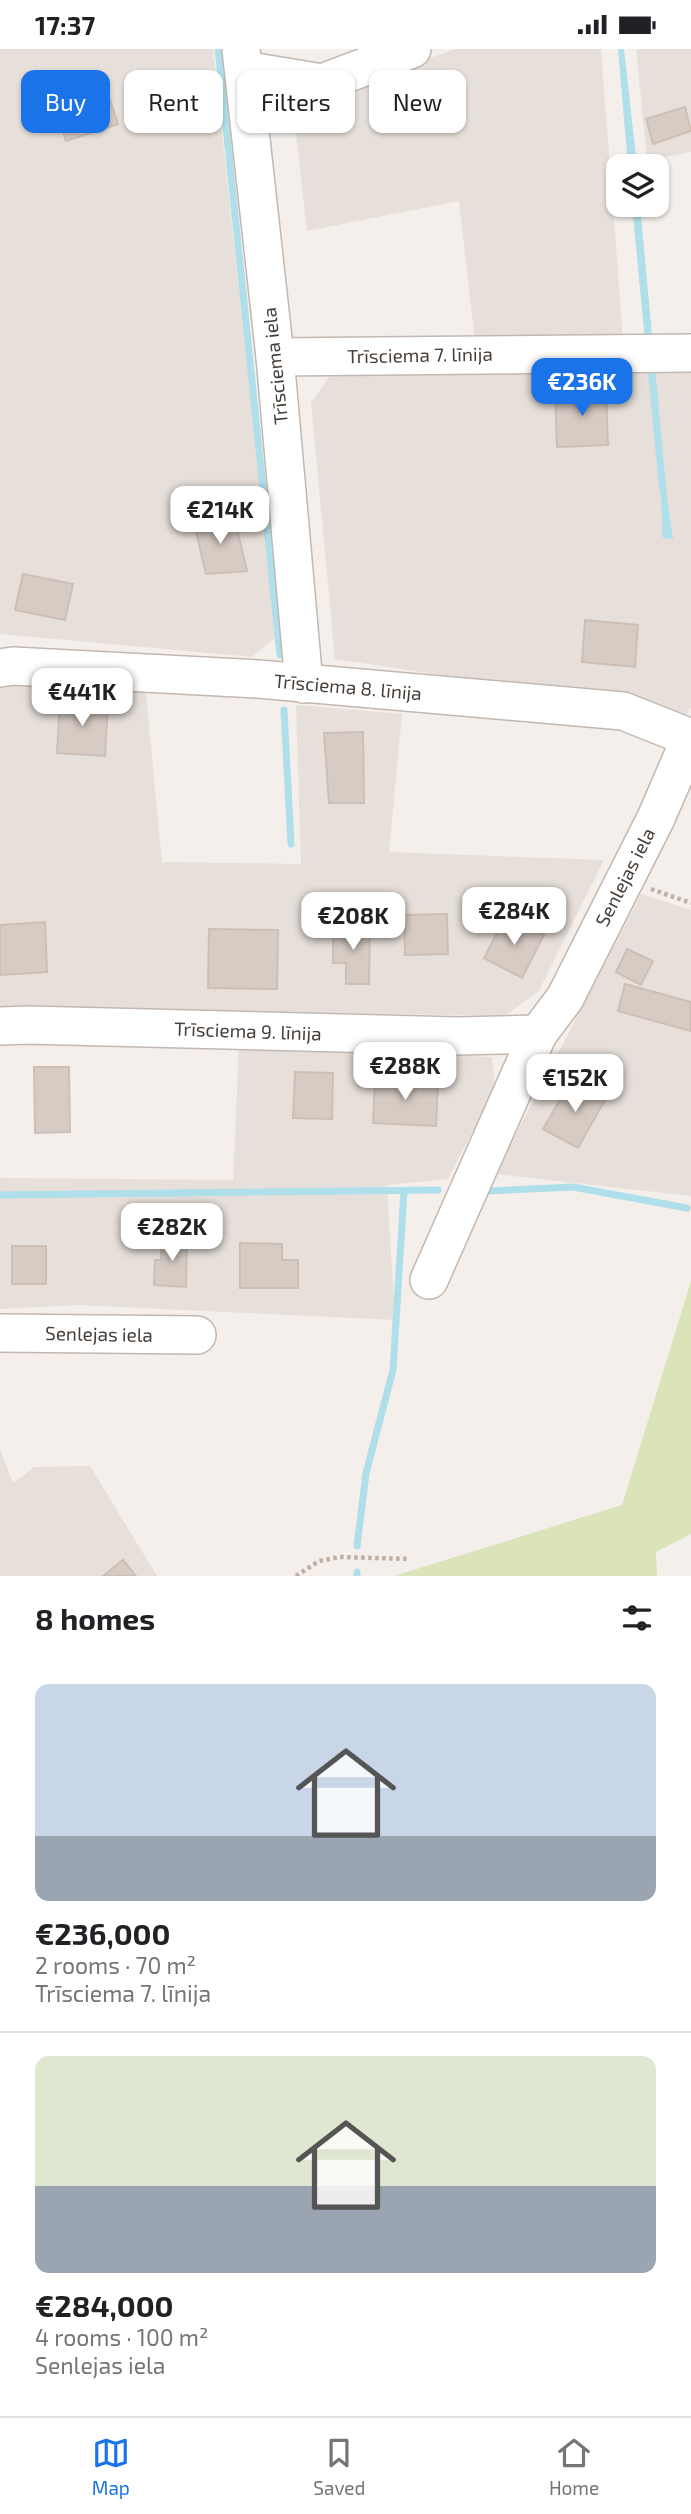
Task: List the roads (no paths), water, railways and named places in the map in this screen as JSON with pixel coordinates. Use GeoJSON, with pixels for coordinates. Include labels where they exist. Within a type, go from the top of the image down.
{"type":"FeatureCollection","features":[{"type":"Feature","properties":{"kind":"street"},"geometry":{"type":"LineString","coordinates":[[243,60],[322,83],[412,49]]}},
{"type":"Feature","properties":{"kind":"street","name":"Trīsciema iela"},"geometry":{"type":"LineString","coordinates":[[243,60],[275,357],[304,684]]}},
{"type":"Feature","properties":{"kind":"street","name":"Trīsciema 7. līnija"},"geometry":{"type":"LineString","coordinates":[[275,357],[691,353]]}},
{"type":"Feature","properties":{"kind":"street","name":"Trīsciema 8. līnija"},"geometry":{"type":"LineString","coordinates":[[0,668],[13,666],[304,684],[623,711],[691,738]]}},
{"type":"Feature","properties":{"kind":"street","name":"Senlejas iela"},"geometry":{"type":"LineString","coordinates":[[429,1280],[538,1034],[565,998],[656,818],[691,738]]}},
{"type":"Feature","properties":{"kind":"street","name":"Trīsciema 9. līnija"},"geometry":{"type":"LineString","coordinates":[[0,1026],[458,1035],[538,1034]]}},
{"type":"Feature","properties":{"kind":"street","name":"Senlejas iela"},"geometry":{"type":"LineString","coordinates":[[0,1333],[197,1335]]}},
{"type":"Feature","properties":{"kind":"water"},"geometry":{"type":"Polygon","coordinates":[[[618,49],[624,49],[636,154],[627,154],[618,49]]]}},
{"type":"Feature","properties":{"kind":"water"},"geometry":{"type":"Polygon","coordinates":[[[633,217],[641,217],[673,539],[663,538],[633,217]]]}},
{"type":"Feature","properties":{"kind":"waterway"},"geometry":{"type":"LineString","coordinates":[[218,49],[280,655]]}},
{"type":"Feature","properties":{"kind":"waterway"},"geometry":{"type":"LineString","coordinates":[[284,710],[291,844]]}},
{"type":"Feature","properties":{"kind":"waterway"},"geometry":{"type":"LineString","coordinates":[[488,1191],[573,1187],[687,1208]]}},
{"type":"Feature","properties":{"kind":"waterway"},"geometry":{"type":"LineString","coordinates":[[0,1195],[438,1190]]}},
{"type":"Feature","properties":{"kind":"waterway"},"geometry":{"type":"LineString","coordinates":[[357,1546],[366,1473],[393,1370],[404,1191]]}}]}
